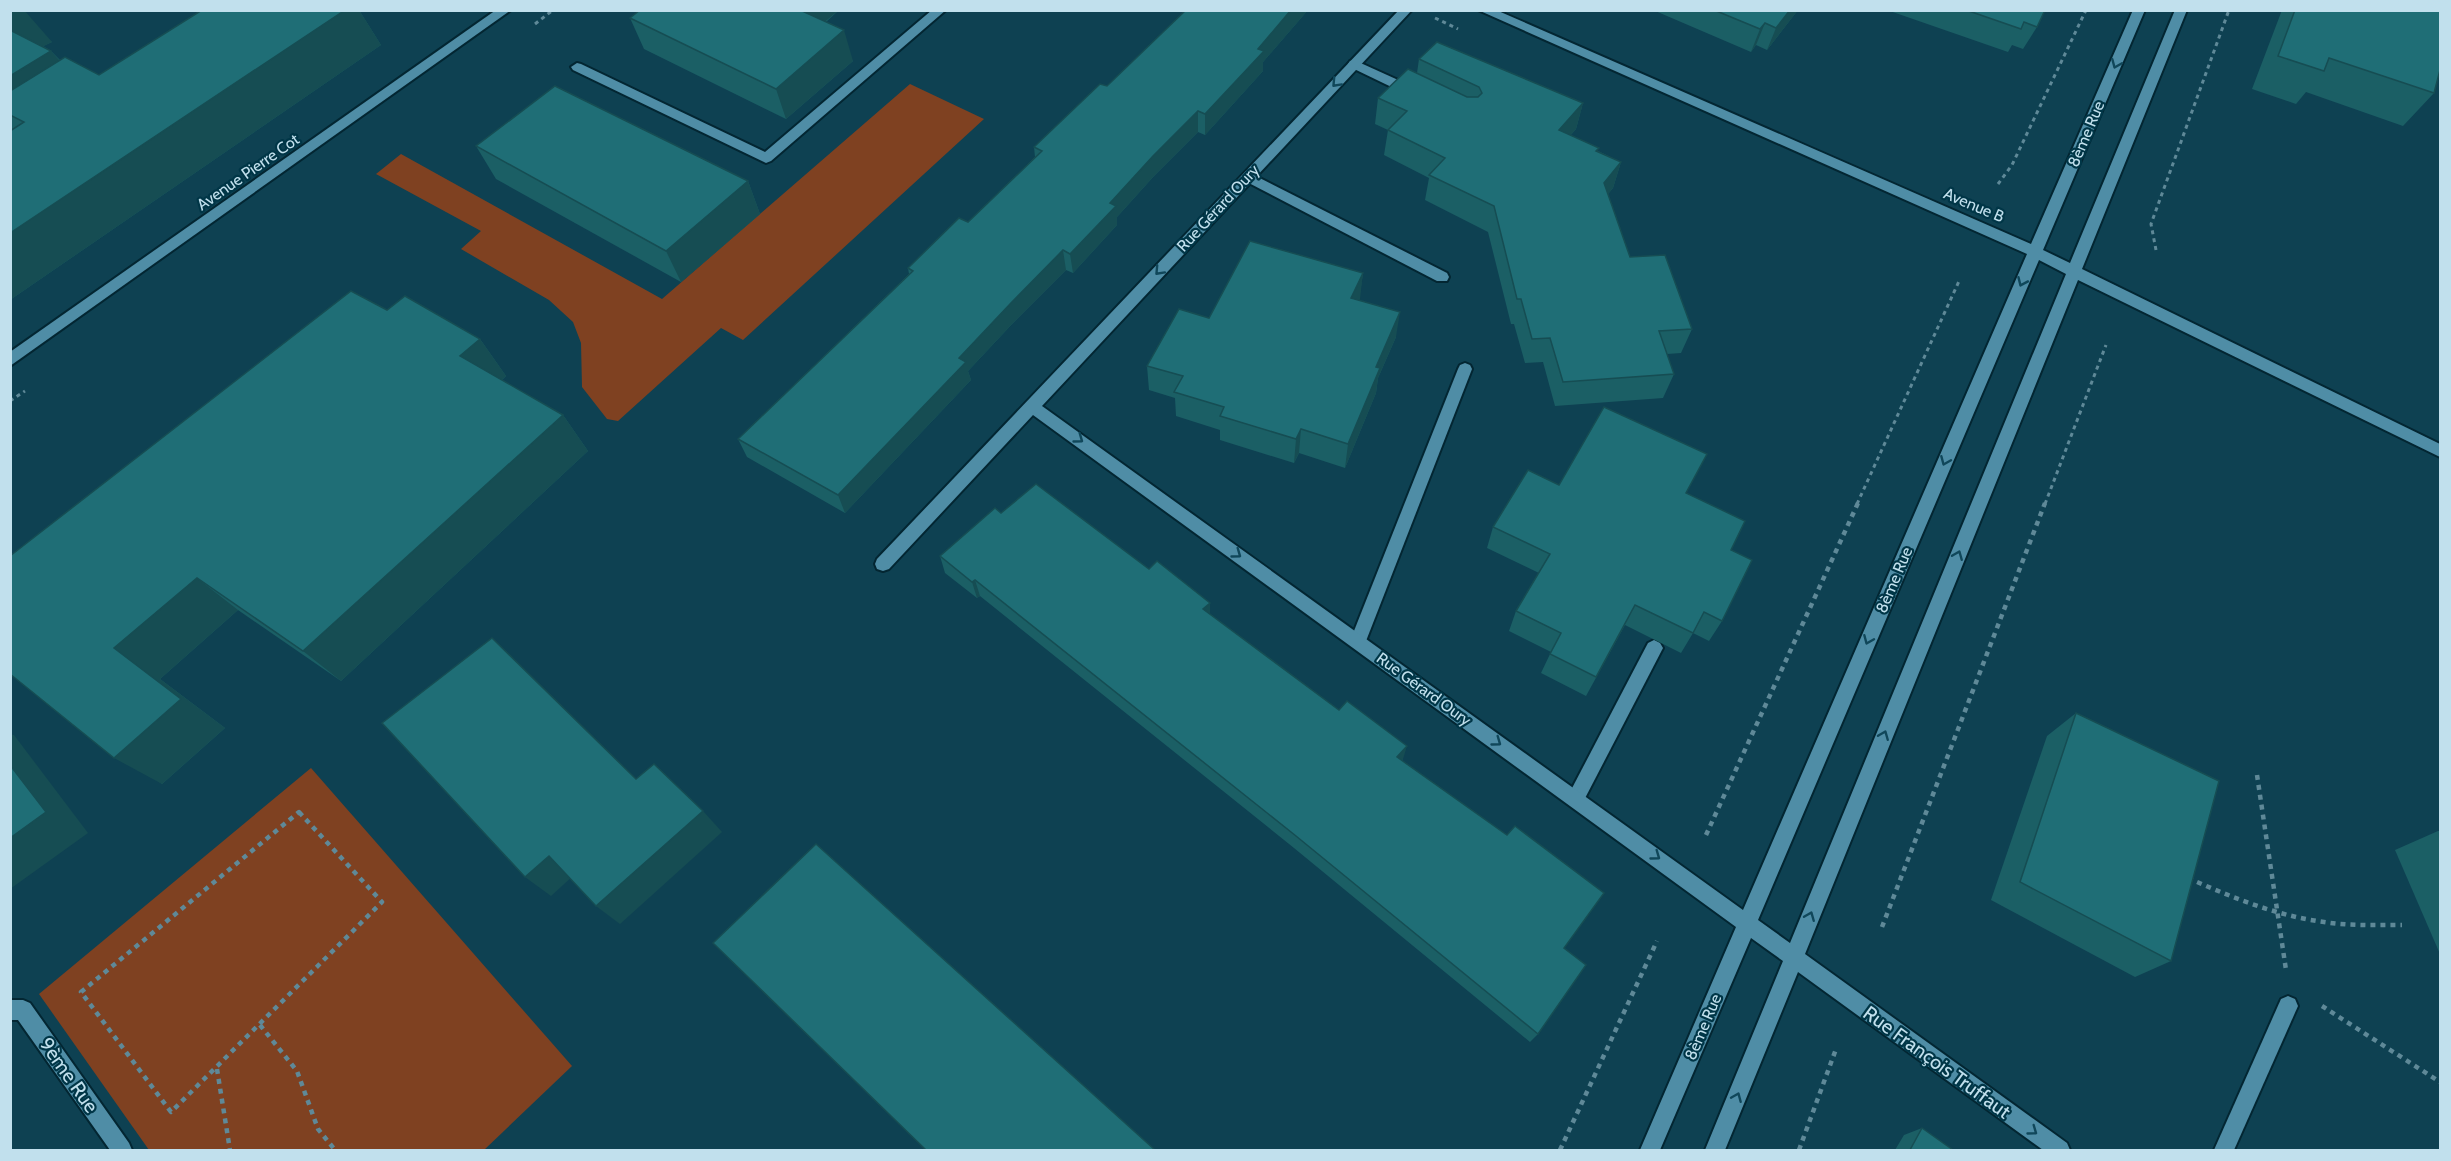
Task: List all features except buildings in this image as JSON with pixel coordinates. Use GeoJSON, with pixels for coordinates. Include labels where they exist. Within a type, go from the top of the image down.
{"type":"FeatureCollection","features":[{"type":"Feature","properties":{"kind":"street","name":"Avenue Pierre Cot"},"geometry":{"type":"LineString","coordinates":[[10,360],[505,10]]}},
{"type":"Feature","properties":{"kind":"street"},"geometry":{"type":"LineString","coordinates":[[577,67],[766,158],[940,10]]}},
{"type":"Feature","properties":{"kind":"street","name":"Rue Gérard Oury"},"geometry":{"type":"LineString","coordinates":[[883,564],[1406,10]]}},
{"type":"Feature","properties":{"kind":"street","name":"Avenue B"},"geometry":{"type":"LineString","coordinates":[[1484,10],[2073,270],[2440,451]]}},
{"type":"Feature","properties":{"kind":"street","name":"8ème Rue"},"geometry":{"type":"LineString","coordinates":[[1650,1150],[2139,10]]}},
{"type":"Feature","properties":{"kind":"street"},"geometry":{"type":"LineString","coordinates":[[1714,1150],[2181,10]]}},
{"type":"Feature","properties":{"kind":"street"},"geometry":{"type":"LineString","coordinates":[[1354,64],[1427,99]]}},
{"type":"Feature","properties":{"kind":"street"},"geometry":{"type":"LineString","coordinates":[[1248,177],[1442,277]]}},
{"type":"Feature","properties":{"kind":"street"},"geometry":{"type":"LineString","coordinates":[[1358,641],[1465,369]]}},
{"type":"Feature","properties":{"kind":"street","name":"Rue Gérard Oury"},"geometry":{"type":"LineString","coordinates":[[1031,405],[1815,973]]}},
{"type":"Feature","properties":{"kind":"street"},"geometry":{"type":"LineString","coordinates":[[1576,798],[1654,648]]}},
{"type":"Feature","properties":{"kind":"street","name":"Rue François Truffaut"},"geometry":{"type":"LineString","coordinates":[[1815,973],[2060,1150]]}},
{"type":"Feature","properties":{"kind":"street"},"geometry":{"type":"LineString","coordinates":[[2224,1150],[2288,1005]]}},
{"type":"Feature","properties":{"kind":"street","name":"9ème Rue"},"geometry":{"type":"LineString","coordinates":[[10,1010],[23,1010],[122,1150]]}},
{"type":"Feature","properties":{"kind":"path"},"geometry":{"type":"LineString","coordinates":[[1998,184],[2012,165],[2086,10]]}},
{"type":"Feature","properties":{"kind":"path"},"geometry":{"type":"LineString","coordinates":[[2156,250],[2151,224],[2229,10]]}},
{"type":"Feature","properties":{"kind":"path"},"geometry":{"type":"LineString","coordinates":[[1706,835],[1960,279]]}},
{"type":"Feature","properties":{"kind":"path"},"geometry":{"type":"LineString","coordinates":[[1882,927],[2106,345]]}},
{"type":"Feature","properties":{"kind":"path"},"geometry":{"type":"LineString","coordinates":[[2257,775],[2287,974]]}},
{"type":"Feature","properties":{"kind":"path"},"geometry":{"type":"LineString","coordinates":[[299,812],[382,902],[217,1069],[171,1112],[81,992],[299,812]]}},
{"type":"Feature","properties":{"kind":"path"},"geometry":{"type":"LineString","coordinates":[[2187,877],[2231,897],[2277,911],[2340,924],[2402,925]]}},
{"type":"Feature","properties":{"kind":"path"},"geometry":{"type":"LineString","coordinates":[[1560,1150],[1657,941]]}},
{"type":"Feature","properties":{"kind":"path"},"geometry":{"type":"LineString","coordinates":[[2317,1003],[2440,1082]]}},
{"type":"Feature","properties":{"kind":"path"},"geometry":{"type":"LineString","coordinates":[[260,1025],[297,1071],[318,1129],[335,1150]]}},
{"type":"Feature","properties":{"kind":"path"},"geometry":{"type":"LineString","coordinates":[[1799,1150],[1836,1049]]}},
{"type":"Feature","properties":{"kind":"path"},"geometry":{"type":"LineString","coordinates":[[217,1069],[230,1150]]}},
{"type":"Feature","properties":{"kind":"shaded area"},"geometry":{"type":"Polygon","coordinates":[[[910,84],[984,119],[743,340],[721,328],[618,421],[607,419],[582,387],[581,343],[573,322],[549,300],[461,249],[481,231],[376,174],[401,154],[662,299],[910,84]]]}},
{"type":"Feature","properties":{"kind":"shaded area"},"geometry":{"type":"Polygon","coordinates":[[[311,768],[572,1066],[484,1150],[149,1150],[39,994],[311,768]]]}}]}
